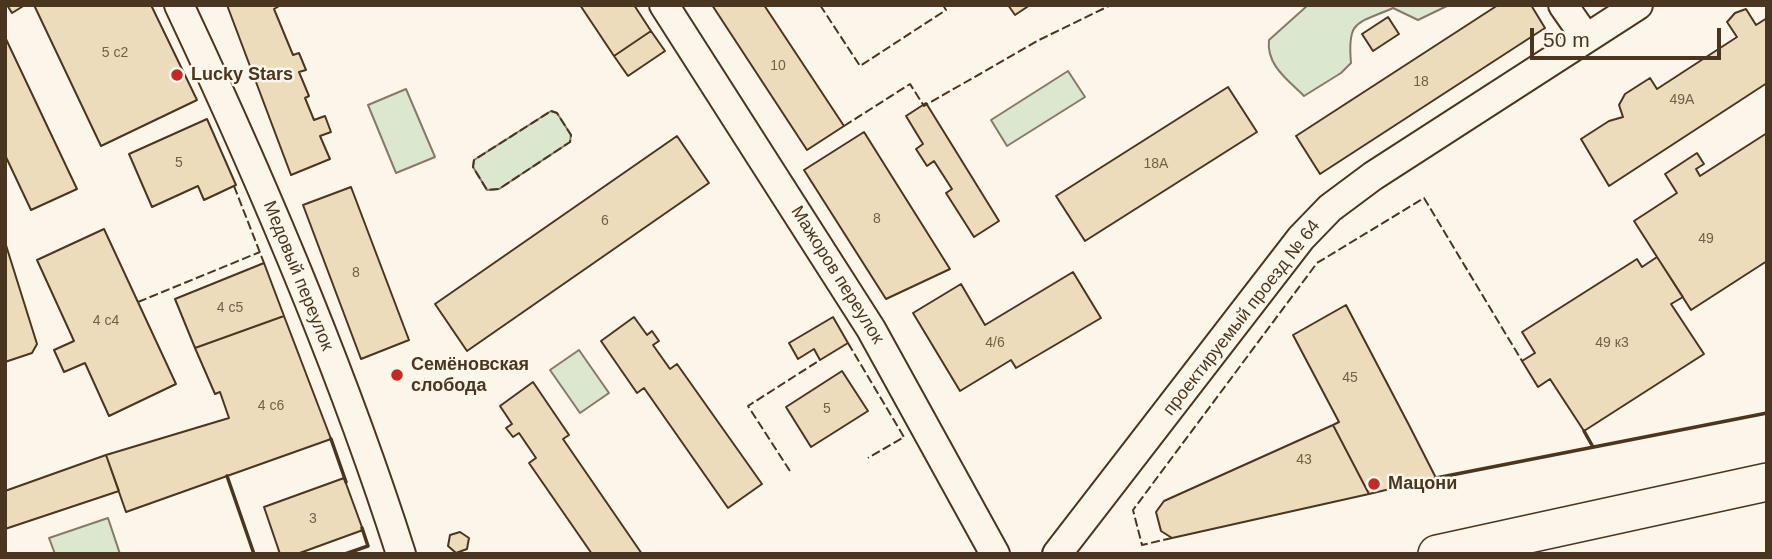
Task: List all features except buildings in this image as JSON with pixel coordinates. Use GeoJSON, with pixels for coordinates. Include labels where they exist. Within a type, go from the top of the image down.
{"type":"FeatureCollection","features":[{"type":"Feature","properties":{"kind":"main road"},"geometry":{"type":"LineString","coordinates":[[1437,554],[1767,482]]}},
{"type":"Feature","properties":{"kind":"street","name":"Медовый переулок"},"geometry":{"type":"LineString","coordinates":[[179,5],[235,125],[300,281],[401,554]]}},
{"type":"Feature","properties":{"kind":"street","name":"Мажоров переулок"},"geometry":{"type":"LineString","coordinates":[[664,5],[871,329],[995,554]]}},
{"type":"Feature","properties":{"kind":"street"},"geometry":{"type":"LineString","coordinates":[[1563,5],[1586,38]]}},
{"type":"Feature","properties":{"kind":"street","name":"проектируемый проезд № 64"},"geometry":{"type":"LineString","coordinates":[[1058,554],[1301,238],[1331,208],[1373,176],[1638,5]]}},
{"type":"Feature","properties":{"kind":"green space"},"geometry":{"type":"Polygon","coordinates":[[[1308,5],[1449,5],[1418,20],[1393,8],[1363,21],[1353,30],[1351,63],[1341,73],[1304,96],[1275,64],[1269,49],[1269,40],[1308,5]]]}},
{"type":"Feature","properties":{"kind":"green space"},"geometry":{"type":"Polygon","coordinates":[[[1068,71],[1085,97],[1007,146],[991,120],[1068,71]]]}},
{"type":"Feature","properties":{"kind":"green space"},"geometry":{"type":"Polygon","coordinates":[[[406,89],[435,157],[396,173],[368,105],[406,89]]]}},
{"type":"Feature","properties":{"kind":"green space"},"geometry":{"type":"Polygon","coordinates":[[[551,111],[557,113],[571,135],[570,142],[499,189],[487,190],[473,167],[474,160],[551,111]]]}},
{"type":"Feature","properties":{"kind":"green space"},"geometry":{"type":"Polygon","coordinates":[[[579,350],[609,393],[580,413],[550,370],[579,350]]]}},
{"type":"Feature","properties":{"kind":"green space"},"geometry":{"type":"Polygon","coordinates":[[[108,518],[120,554],[55,554],[49,538],[108,518]]]}},
{"type":"Feature","properties":{"kind":"fence"},"geometry":{"type":"LineString","coordinates":[[820,5],[860,66],[946,10],[943,5]]}},
{"type":"Feature","properties":{"kind":"fence"},"geometry":{"type":"LineString","coordinates":[[844,126],[910,84],[924,106],[1039,40],[1111,5]]}},
{"type":"Feature","properties":{"kind":"fence"},"geometry":{"type":"LineString","coordinates":[[551,111],[557,113],[571,135],[570,142],[499,189],[487,190],[473,167],[474,160],[551,111]]}},
{"type":"Feature","properties":{"kind":"fence"},"geometry":{"type":"LineString","coordinates":[[234,186],[264,263]]}},
{"type":"Feature","properties":{"kind":"fence"},"geometry":{"type":"LineString","coordinates":[[1172,538],[1142,545],[1133,510],[1317,263],[1424,198],[1522,361]]}},
{"type":"Feature","properties":{"kind":"fence"},"geometry":{"type":"LineString","coordinates":[[138,302],[260,252]]}},
{"type":"Feature","properties":{"kind":"fence"},"geometry":{"type":"LineString","coordinates":[[848,343],[904,437],[868,458]]}},
{"type":"Feature","properties":{"kind":"fence"},"geometry":{"type":"LineString","coordinates":[[790,471],[748,406],[820,360]]}},
{"type":"Feature","properties":{"kind":"wall"},"geometry":{"type":"LineString","coordinates":[[1436,478],[1767,413]]}},
{"type":"Feature","properties":{"kind":"wall"},"geometry":{"type":"LineString","coordinates":[[1584,431],[1593,447]]}},
{"type":"Feature","properties":{"kind":"wall"},"geometry":{"type":"LineString","coordinates":[[331,439],[346,482]]}},
{"type":"Feature","properties":{"kind":"wall"},"geometry":{"type":"LineString","coordinates":[[227,476],[254,554]]}},
{"type":"Feature","properties":{"kind":"wall"},"geometry":{"type":"LineString","coordinates":[[345,554],[368,546],[362,528]]}},
{"type":"Feature","properties":{"kind":"place","name":"Lucky Stars"},"geometry":{"type":"Point","coordinates":[177,75]}},
{"type":"Feature","properties":{"kind":"place","name":"Семёновская слобода"},"geometry":{"type":"Point","coordinates":[397,375]}},
{"type":"Feature","properties":{"kind":"place","name":"Мацони"},"geometry":{"type":"Point","coordinates":[1374,484]}}]}
